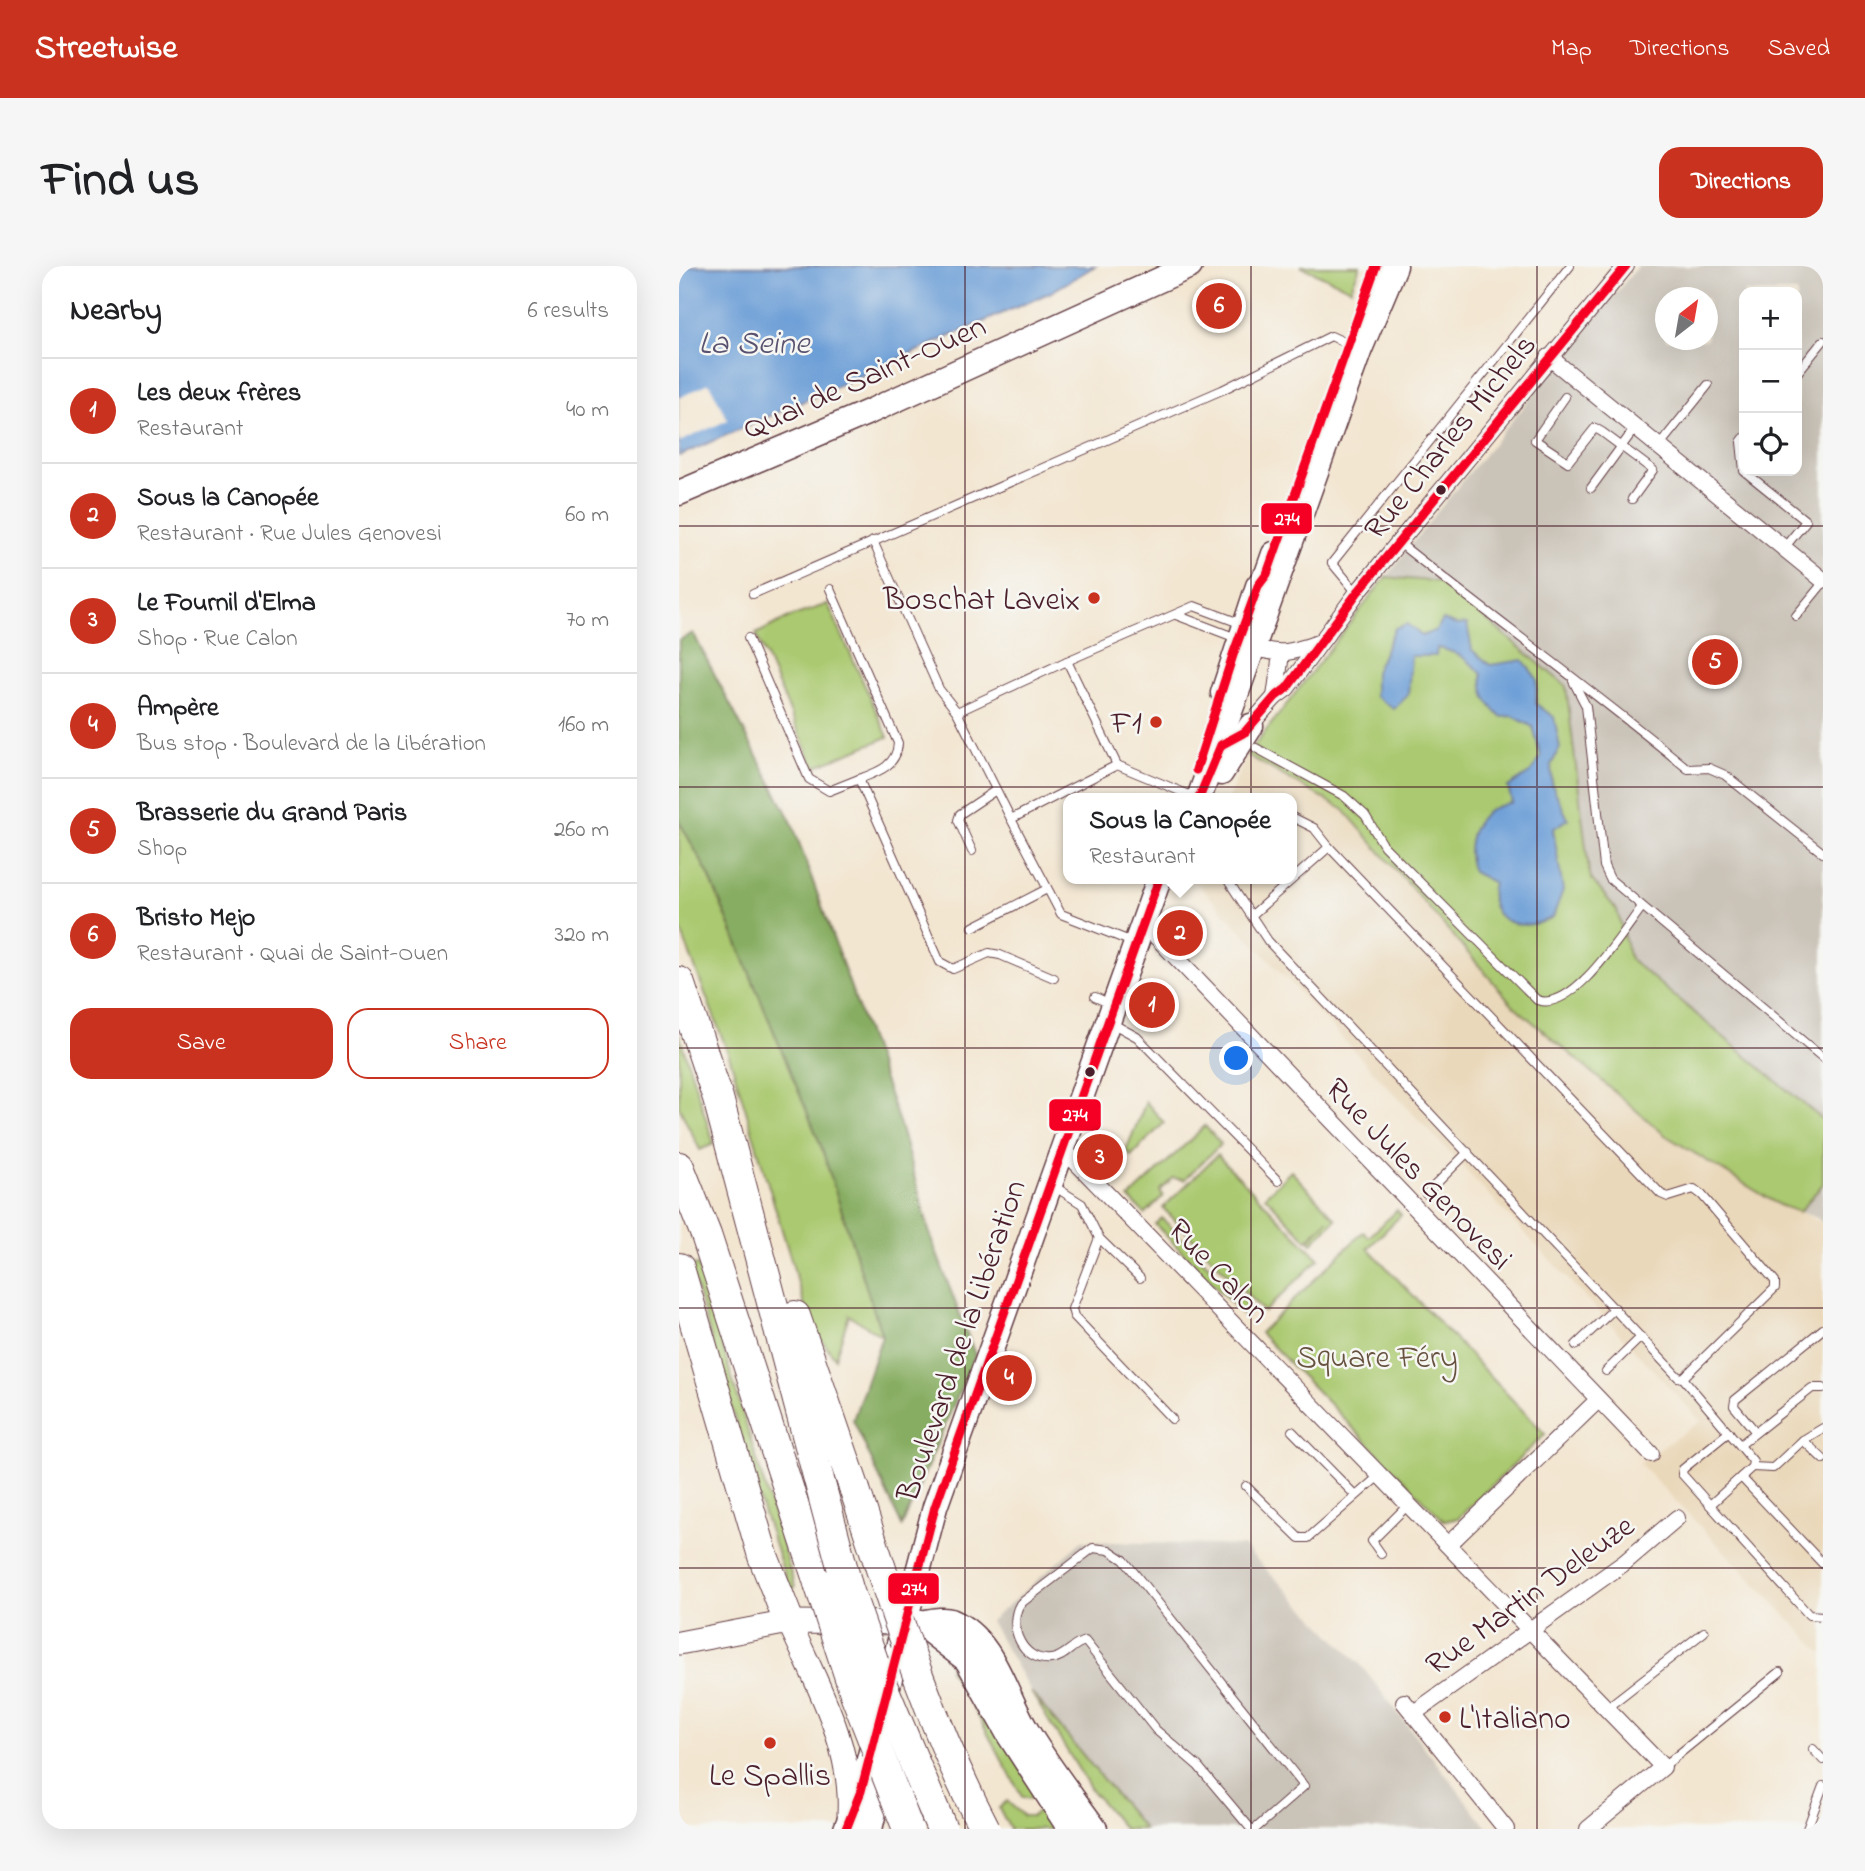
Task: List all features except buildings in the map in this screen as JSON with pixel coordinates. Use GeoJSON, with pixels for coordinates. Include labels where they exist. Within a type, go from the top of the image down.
{"type":"FeatureCollection","features":[{"type":"Feature","properties":{"kind":"highway"},"geometry":{"type":"LineString","coordinates":[[679,982],[717,1098],[848,1590],[879,1678],[942,1829]]}},
{"type":"Feature","properties":{"kind":"highway"},"geometry":{"type":"LineString","coordinates":[[679,1167],[706,1235],[856,1696],[908,1829]]}},
{"type":"Feature","properties":{"kind":"highway"},"geometry":{"type":"LineString","coordinates":[[757,1245],[786,1290],[930,1705],[959,1779],[985,1829]]}},
{"type":"Feature","properties":{"kind":"highway"},"geometry":{"type":"LineString","coordinates":[[679,1268],[763,1556],[789,1622]]}},
{"type":"Feature","properties":{"kind":"main road","name":"Quai de Saint-Ouen"},"geometry":{"type":"LineString","coordinates":[[679,493],[871,411],[1190,266]]}},
{"type":"Feature","properties":{"kind":"main road"},"geometry":{"type":"LineString","coordinates":[[1196,793],[1244,640],[1355,347],[1376,266]]}},
{"type":"Feature","properties":{"kind":"main road"},"geometry":{"type":"LineString","coordinates":[[1197,793],[1221,745],[1258,586],[1267,574],[1355,347],[1395,266]]}},
{"type":"Feature","properties":{"kind":"main road"},"geometry":{"type":"LineString","coordinates":[[1199,793],[1253,737]]}},
{"type":"Feature","properties":{"kind":"main road","name":"Boulevard de la Libération"},"geometry":{"type":"LineString","coordinates":[[1147,932],[1158,884]]}},
{"type":"Feature","properties":{"kind":"main road","name":"Boulevard de la Libération"},"geometry":{"type":"LineString","coordinates":[[855,1826],[912,1623],[1010,1313],[1055,1186],[1111,1009],[1166,884]]}},
{"type":"Feature","properties":{"kind":"main road"},"geometry":{"type":"LineString","coordinates":[[1147,932],[1173,884]]}},
{"type":"Feature","properties":{"kind":"main road","name":"Boulevard de la Libération"},"geometry":{"type":"LineString","coordinates":[[1055,1186],[1069,1155],[1111,1009]]}},
{"type":"Feature","properties":{"kind":"main road"},"geometry":{"type":"LineString","coordinates":[[789,1622],[830,1714],[849,1772],[855,1826]]}},
{"type":"Feature","properties":{"kind":"main road"},"geometry":{"type":"LineString","coordinates":[[679,1643],[789,1622],[952,1622],[975,1638],[992,1661],[1026,1730],[1095,1829]]}},
{"type":"Feature","properties":{"kind":"main road"},"geometry":{"type":"LineString","coordinates":[[912,1623],[967,1660],[1009,1735],[1071,1829]]}},
{"type":"Feature","properties":{"kind":"main road"},"geometry":{"type":"LineString","coordinates":[[1064,1786],[1075,1812],[1071,1829]]}},
{"type":"Feature","properties":{"kind":"street","name":"Rue Charles Michels"},"geometry":{"type":"LineString","coordinates":[[1221,745],[1235,739],[1253,737],[1275,697],[1287,688],[1303,669],[1317,650],[1318,643],[1357,593],[1626,266]]}},
{"type":"Feature","properties":{"kind":"street"},"geometry":{"type":"LineString","coordinates":[[1549,357],[1823,581]]}},
{"type":"Feature","properties":{"kind":"street"},"geometry":{"type":"LineString","coordinates":[[1244,640],[1281,654],[1304,650],[1318,643]]}},
{"type":"Feature","properties":{"kind":"street"},"geometry":{"type":"LineString","coordinates":[[1275,697],[1281,654]]}},
{"type":"Feature","properties":{"kind":"street","name":"Rue Jules Genovesi"},"geometry":{"type":"LineString","coordinates":[[1147,932],[1651,1454]]}},
{"type":"Feature","properties":{"kind":"street","name":"Rue Calon"},"geometry":{"type":"LineString","coordinates":[[1069,1155],[1608,1707],[1663,1767]]}},
{"type":"Feature","properties":{"kind":"street"},"geometry":{"type":"LineString","coordinates":[[1448,1545],[1598,1400]]}},
{"type":"Feature","properties":{"kind":"street","name":"Rue Martin Deleuze"},"geometry":{"type":"LineString","coordinates":[[1506,1829],[1408,1707],[1531,1628],[1624,1563],[1677,1518]]}},
{"type":"Feature","properties":{"kind":"street"},"geometry":{"type":"LineString","coordinates":[[1588,1829],[1663,1767]]}},
{"type":"Feature","properties":{"kind":"lane"},"geometry":{"type":"LineString","coordinates":[[1357,593],[1332,563],[1570,266]]}},
{"type":"Feature","properties":{"kind":"lane"},"geometry":{"type":"LineString","coordinates":[[753,594],[1221,390],[1331,336],[1355,347]]}},
{"type":"Feature","properties":{"kind":"lane"},"geometry":{"type":"LineString","coordinates":[[1802,367],[1823,341]]}},
{"type":"Feature","properties":{"kind":"lane"},"geometry":{"type":"LineString","coordinates":[[1659,446],[1708,385]]}},
{"type":"Feature","properties":{"kind":"lane"},"geometry":{"type":"LineString","coordinates":[[1565,397],[1536,434],[1535,440],[1568,462],[1595,428],[1653,470],[1632,499]]}},
{"type":"Feature","properties":{"kind":"lane"},"geometry":{"type":"LineString","coordinates":[[1591,488],[1635,428]]}},
{"type":"Feature","properties":{"kind":"lane"},"geometry":{"type":"LineString","coordinates":[[1750,476],[1806,521],[1784,548]]}},
{"type":"Feature","properties":{"kind":"lane"},"geometry":{"type":"LineString","coordinates":[[873,541],[939,690],[957,712],[1057,910],[1067,918],[1147,932]]}},
{"type":"Feature","properties":{"kind":"lane"},"geometry":{"type":"LineString","coordinates":[[1398,542],[1572,679],[1609,703],[1688,769],[1709,768],[1725,775],[1823,853]]}},
{"type":"Feature","properties":{"kind":"lane"},"geometry":{"type":"LineString","coordinates":[[1795,616],[1823,581]]}},
{"type":"Feature","properties":{"kind":"lane"},"geometry":{"type":"LineString","coordinates":[[748,638],[810,779],[829,790],[885,769],[897,751],[898,743],[830,589]]}},
{"type":"Feature","properties":{"kind":"lane"},"geometry":{"type":"LineString","coordinates":[[957,712],[1194,606],[1244,640]]}},
{"type":"Feature","properties":{"kind":"lane"},"geometry":{"type":"LineString","coordinates":[[1177,615],[1244,640]]}},
{"type":"Feature","properties":{"kind":"lane"},"geometry":{"type":"LineString","coordinates":[[1067,661],[1117,765],[1185,793]]}},
{"type":"Feature","properties":{"kind":"lane"},"geometry":{"type":"LineString","coordinates":[[1572,679],[1586,706],[1604,866],[1615,885],[1823,1058]]}},
{"type":"Feature","properties":{"kind":"lane"},"geometry":{"type":"LineString","coordinates":[[1253,737],[1351,803],[1368,819],[1384,846],[1537,1000],[1556,1001],[1573,992],[1642,907]]}},
{"type":"Feature","properties":{"kind":"lane"},"geometry":{"type":"LineString","coordinates":[[1011,819],[1117,765]]}},
{"type":"Feature","properties":{"kind":"lane"},"geometry":{"type":"LineString","coordinates":[[859,779],[940,962],[953,969],[989,953],[1054,978]]}},
{"type":"Feature","properties":{"kind":"lane"},"geometry":{"type":"LineString","coordinates":[[972,851],[958,820],[960,814],[996,790]]}},
{"type":"Feature","properties":{"kind":"lane"},"geometry":{"type":"LineString","coordinates":[[1297,820],[1314,828],[1329,847],[1661,1195],[1668,1198],[1694,1189],[1702,1195],[1775,1281],[1775,1288],[1683,1378]]}},
{"type":"Feature","properties":{"kind":"lane"},"geometry":{"type":"LineString","coordinates":[[1297,875],[1329,847]]}},
{"type":"Feature","properties":{"kind":"lane"},"geometry":{"type":"LineString","coordinates":[[1230,884],[1268,941],[1678,1377],[1683,1378],[1753,1461],[1752,1467],[1710,1505]]}},
{"type":"Feature","properties":{"kind":"lane"},"geometry":{"type":"LineString","coordinates":[[1252,915],[1287,884]]}},
{"type":"Feature","properties":{"kind":"lane"},"geometry":{"type":"LineString","coordinates":[[973,927],[1047,889]]}},
{"type":"Feature","properties":{"kind":"lane"},"geometry":{"type":"LineString","coordinates":[[1111,1009],[1278,1181]]}},
{"type":"Feature","properties":{"kind":"lane"},"geometry":{"type":"LineString","coordinates":[[1426,1194],[1468,1152]]}},
{"type":"Feature","properties":{"kind":"lane"},"geometry":{"type":"LineString","coordinates":[[1055,1186],[1086,1209],[1099,1238],[1140,1278]]}},
{"type":"Feature","properties":{"kind":"lane"},"geometry":{"type":"LineString","coordinates":[[1099,1238],[1072,1309],[1074,1315],[1172,1419]]}},
{"type":"Feature","properties":{"kind":"lane"},"geometry":{"type":"LineString","coordinates":[[1576,1345],[1615,1308]]}},
{"type":"Feature","properties":{"kind":"lane"},"geometry":{"type":"LineString","coordinates":[[1755,1431],[1734,1406],[1735,1400],[1823,1329]]}},
{"type":"Feature","properties":{"kind":"lane"},"geometry":{"type":"LineString","coordinates":[[1606,1371],[1641,1337]]}},
{"type":"Feature","properties":{"kind":"lane"},"geometry":{"type":"LineString","coordinates":[[1740,1445],[1812,1388],[1823,1388]]}},
{"type":"Feature","properties":{"kind":"lane"},"geometry":{"type":"LineString","coordinates":[[1752,1467],[1773,1468],[1803,1440],[1823,1427]]}},
{"type":"Feature","properties":{"kind":"lane"},"geometry":{"type":"LineString","coordinates":[[1292,1431],[1355,1495]]}},
{"type":"Feature","properties":{"kind":"lane"},"geometry":{"type":"LineString","coordinates":[[1729,1432],[1683,1468],[1682,1474],[1809,1615],[1823,1616]]}},
{"type":"Feature","properties":{"kind":"lane"},"geometry":{"type":"LineString","coordinates":[[1803,1440],[1823,1459]]}},
{"type":"Feature","properties":{"kind":"lane"},"geometry":{"type":"LineString","coordinates":[[1246,1486],[1299,1538],[1308,1538],[1380,1475]]}},
{"type":"Feature","properties":{"kind":"lane"},"geometry":{"type":"LineString","coordinates":[[1741,1477],[1823,1564]]}},
{"type":"Feature","properties":{"kind":"lane"},"geometry":{"type":"LineString","coordinates":[[1381,1554],[1372,1541],[1409,1504]]}},
{"type":"Feature","properties":{"kind":"lane"},"geometry":{"type":"LineString","coordinates":[[1093,1548],[1108,1550],[1124,1560],[1304,1786],[1253,1829],[1198,1766],[1148,1720],[1085,1641],[1063,1656],[1041,1658],[1022,1643],[1013,1627],[1014,1614],[1020,1604],[1093,1548]]}},
{"type":"Feature","properties":{"kind":"lane"},"geometry":{"type":"LineString","coordinates":[[1608,1707],[1704,1632]]}},
{"type":"Feature","properties":{"kind":"lane"},"geometry":{"type":"LineString","coordinates":[[1663,1767],[1780,1672]]}},
{"type":"Feature","properties":{"kind":"lane"},"geometry":{"type":"LineString","coordinates":[[1813,1749],[1823,1760]]}},
{"type":"Feature","properties":{"kind":"lane"},"geometry":{"type":"LineString","coordinates":[[1807,1829],[1823,1786]]}},
{"type":"Feature","properties":{"kind":"shaded area"},"geometry":{"type":"Polygon","coordinates":[[[1638,266],[1823,266],[1823,1224],[1817,1218],[1779,1205],[1665,1135],[1514,1006],[1344,810],[1247,755],[1434,516],[1638,266]]]}},
{"type":"Feature","properties":{"kind":"shaded area"},"geometry":{"type":"Polygon","coordinates":[[[1247,755],[1344,810],[1514,1006],[1665,1135],[1724,1172],[1823,1224],[1823,1654],[1639,1463],[1701,1421],[1198,884],[1297,884],[1297,793],[1230,793],[1247,755]]]}},
{"type":"Feature","properties":{"kind":"shaded area"},"geometry":{"type":"Polygon","coordinates":[[[1082,1541],[1243,1546],[1359,1663],[1488,1829],[1144,1829],[1031,1692],[990,1621],[1082,1541]]]}},
{"type":"Feature","properties":{"kind":"green space"},"geometry":{"type":"Polygon","coordinates":[[[1300,266],[1360,266],[1351,289],[1300,266]]]}},
{"type":"Feature","properties":{"kind":"green space"},"geometry":{"type":"Polygon","coordinates":[[[1386,577],[1441,582],[1566,686],[1589,871],[1592,880],[1617,910],[1630,959],[1823,1120],[1823,1184],[1799,1212],[1779,1205],[1665,1135],[1514,1006],[1344,810],[1247,755],[1386,577]]]}},
{"type":"Feature","properties":{"kind":"green space"},"geometry":{"type":"Polygon","coordinates":[[[828,604],[888,737],[814,767],[756,634],[787,618],[828,604]]]}},
{"type":"Feature","properties":{"kind":"green space"},"geometry":{"type":"Polygon","coordinates":[[[693,633],[792,823],[900,1125],[931,1238],[975,1355],[902,1526],[853,1420],[882,1336],[820,1143],[709,875],[679,821],[679,640],[693,633]]]}},
{"type":"Feature","properties":{"kind":"green space"},"geometry":{"type":"Polygon","coordinates":[[[679,821],[709,875],[820,1143],[882,1336],[849,1315],[835,1358],[811,1326],[730,1058],[679,926],[679,821]]]}},
{"type":"Feature","properties":{"kind":"green space"},"geometry":{"type":"Polygon","coordinates":[[[679,1034],[714,1144],[700,1150],[679,1107],[679,1034]]]}},
{"type":"Feature","properties":{"kind":"green space"},"geometry":{"type":"Polygon","coordinates":[[[1146,1102],[1164,1123],[1131,1156],[1126,1150],[1146,1102]]]}},
{"type":"Feature","properties":{"kind":"green space"},"geometry":{"type":"Polygon","coordinates":[[[1205,1126],[1221,1144],[1184,1180],[1173,1178],[1160,1191],[1163,1196],[1145,1214],[1129,1198],[1205,1126]]]}},
{"type":"Feature","properties":{"kind":"green space"},"geometry":{"type":"Polygon","coordinates":[[[1217,1155],[1319,1259],[1264,1312],[1163,1208],[1217,1155]]]}},
{"type":"Feature","properties":{"kind":"green space"},"geometry":{"type":"Polygon","coordinates":[[[1291,1171],[1336,1219],[1312,1243],[1309,1240],[1328,1220],[1307,1240],[1265,1196],[1291,1171]]]}},
{"type":"Feature","properties":{"kind":"green space","name":"Square Féry"},"geometry":{"type":"Polygon","coordinates":[[[1397,1210],[1401,1215],[1368,1248],[1545,1434],[1458,1518],[1444,1521],[1260,1333],[1363,1232],[1369,1237],[1397,1210]]]}},
{"type":"Feature","properties":{"kind":"green space"},"geometry":{"type":"Polygon","coordinates":[[[1162,1218],[1252,1310],[1245,1317],[1155,1224],[1162,1218]]]}},
{"type":"Feature","properties":{"kind":"green space"},"geometry":{"type":"Polygon","coordinates":[[[698,1265],[795,1587],[790,1590],[755,1488],[690,1266],[698,1265]]]}},
{"type":"Feature","properties":{"kind":"green space"},"geometry":{"type":"Polygon","coordinates":[[[951,1660],[967,1673],[1036,1795],[1029,1799],[1022,1797],[970,1701],[949,1670],[951,1660]]]}},
{"type":"Feature","properties":{"kind":"green space"},"geometry":{"type":"Polygon","coordinates":[[[1031,1692],[1144,1829],[1124,1829],[1092,1791],[1031,1692]]]}},
{"type":"Feature","properties":{"kind":"green space"},"geometry":{"type":"Polygon","coordinates":[[[1007,1801],[1023,1816],[1032,1816],[1045,1806],[1062,1829],[1010,1829],[999,1808],[1007,1801]]]}},
{"type":"Feature","properties":{"kind":"water","name":"La Seine"},"geometry":{"type":"Polygon","coordinates":[[[679,266],[1095,266],[1051,292],[679,456],[679,266]]]}},
{"type":"Feature","properties":{"kind":"water"},"geometry":{"type":"Polygon","coordinates":[[[1443,620],[1457,625],[1467,624],[1472,650],[1490,665],[1523,660],[1537,679],[1536,704],[1554,717],[1560,748],[1551,765],[1552,785],[1568,819],[1553,829],[1563,890],[1553,917],[1541,922],[1518,924],[1499,916],[1491,896],[1493,882],[1473,872],[1469,856],[1471,838],[1477,822],[1490,810],[1512,802],[1508,787],[1531,772],[1541,757],[1533,727],[1513,716],[1501,717],[1486,698],[1482,674],[1461,657],[1443,649],[1437,648],[1436,656],[1411,656],[1408,695],[1394,709],[1375,696],[1375,672],[1395,628],[1407,624],[1422,636],[1436,630],[1443,620]]]}},
{"type":"Feature","properties":{"kind":"pier"},"geometry":{"type":"Polygon","coordinates":[[[709,383],[728,420],[679,442],[679,398],[709,383]]]}},
{"type":"Feature","properties":{"kind":"transit line","name":"274"},"geometry":{"type":"LineString","coordinates":[[1196,770],[1234,652],[1258,586],[1267,574],[1376,266]]}},
{"type":"Feature","properties":{"kind":"transit line","name":"274"},"geometry":{"type":"LineString","coordinates":[[1201,793],[1221,745],[1245,732],[1275,697],[1287,688],[1357,593],[1626,266]]}},
{"type":"Feature","properties":{"kind":"transit line","name":"274"},"geometry":{"type":"LineString","coordinates":[[846,1829],[861,1791],[935,1507],[1157,884]]}},
{"type":"Feature","properties":{"kind":"place","name":"Bristo Mejo"},"geometry":{"type":"Point","coordinates":[1219,306]}},
{"type":"Feature","properties":{"kind":"place","name":"Boschat Laveix"},"geometry":{"type":"Point","coordinates":[1094,598]}},
{"type":"Feature","properties":{"kind":"place","name":"Brasserie du Grand Paris"},"geometry":{"type":"Point","coordinates":[1715,662]}},
{"type":"Feature","properties":{"kind":"place","name":"F1"},"geometry":{"type":"Point","coordinates":[1156,722]}},
{"type":"Feature","properties":{"kind":"place","name":"Sous la Canopée"},"geometry":{"type":"Point","coordinates":[1180,933]}},
{"type":"Feature","properties":{"kind":"place","name":"Les deux frères"},"geometry":{"type":"Point","coordinates":[1152,1005]}},
{"type":"Feature","properties":{"kind":"place","name":"Le Fournil d'Elma"},"geometry":{"type":"Point","coordinates":[1100,1157]}},
{"type":"Feature","properties":{"kind":"place","name":"Ampère"},"geometry":{"type":"Point","coordinates":[1009,1378]}},
{"type":"Feature","properties":{"kind":"place","name":"L'Italiano"},"geometry":{"type":"Point","coordinates":[1445,1717]}},
{"type":"Feature","properties":{"kind":"place","name":"Le Spallis"},"geometry":{"type":"Point","coordinates":[770,1743]}}]}
